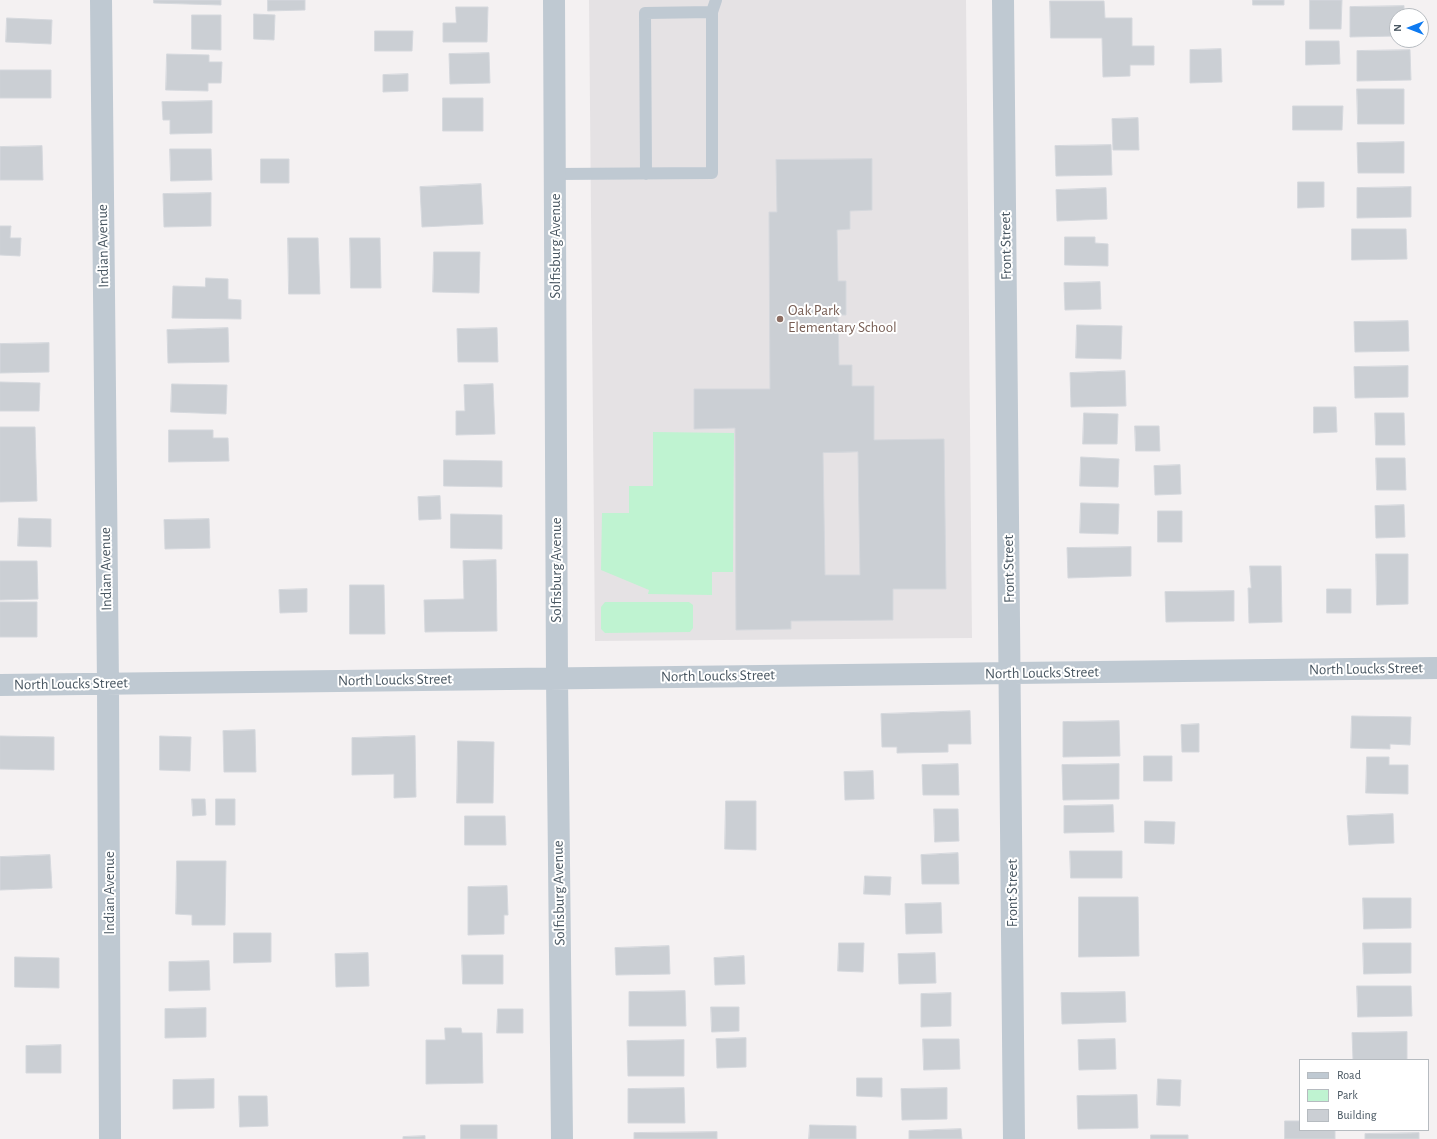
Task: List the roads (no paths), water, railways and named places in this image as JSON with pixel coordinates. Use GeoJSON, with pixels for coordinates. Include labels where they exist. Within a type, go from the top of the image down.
{"type":"FeatureCollection","features":[{"type":"Feature","properties":{"kind":"street","name":"Indian Avenue"},"geometry":{"type":"LineString","coordinates":[[101,0],[108,684],[110,1139]]}},
{"type":"Feature","properties":{"kind":"street","name":"Solfisburg Avenue"},"geometry":{"type":"LineString","coordinates":[[554,0],[556,678],[562,1139]]}},
{"type":"Feature","properties":{"kind":"street","name":"Front Street"},"geometry":{"type":"LineString","coordinates":[[1004,0],[1014,1139]]}},
{"type":"Feature","properties":{"kind":"street","name":"North Loucks Street"},"geometry":{"type":"LineString","coordinates":[[0,685],[1437,668]]}},
{"type":"Feature","properties":{"kind":"lane"},"geometry":{"type":"LineString","coordinates":[[555,174],[712,173],[712,12],[716,0]]}},
{"type":"Feature","properties":{"kind":"lane"},"geometry":{"type":"LineString","coordinates":[[646,174],[646,13],[712,12]]}},
{"type":"Feature","properties":{"kind":"place","name":"Oak Park Elementary School"},"geometry":{"type":"Point","coordinates":[780,319]}}]}
